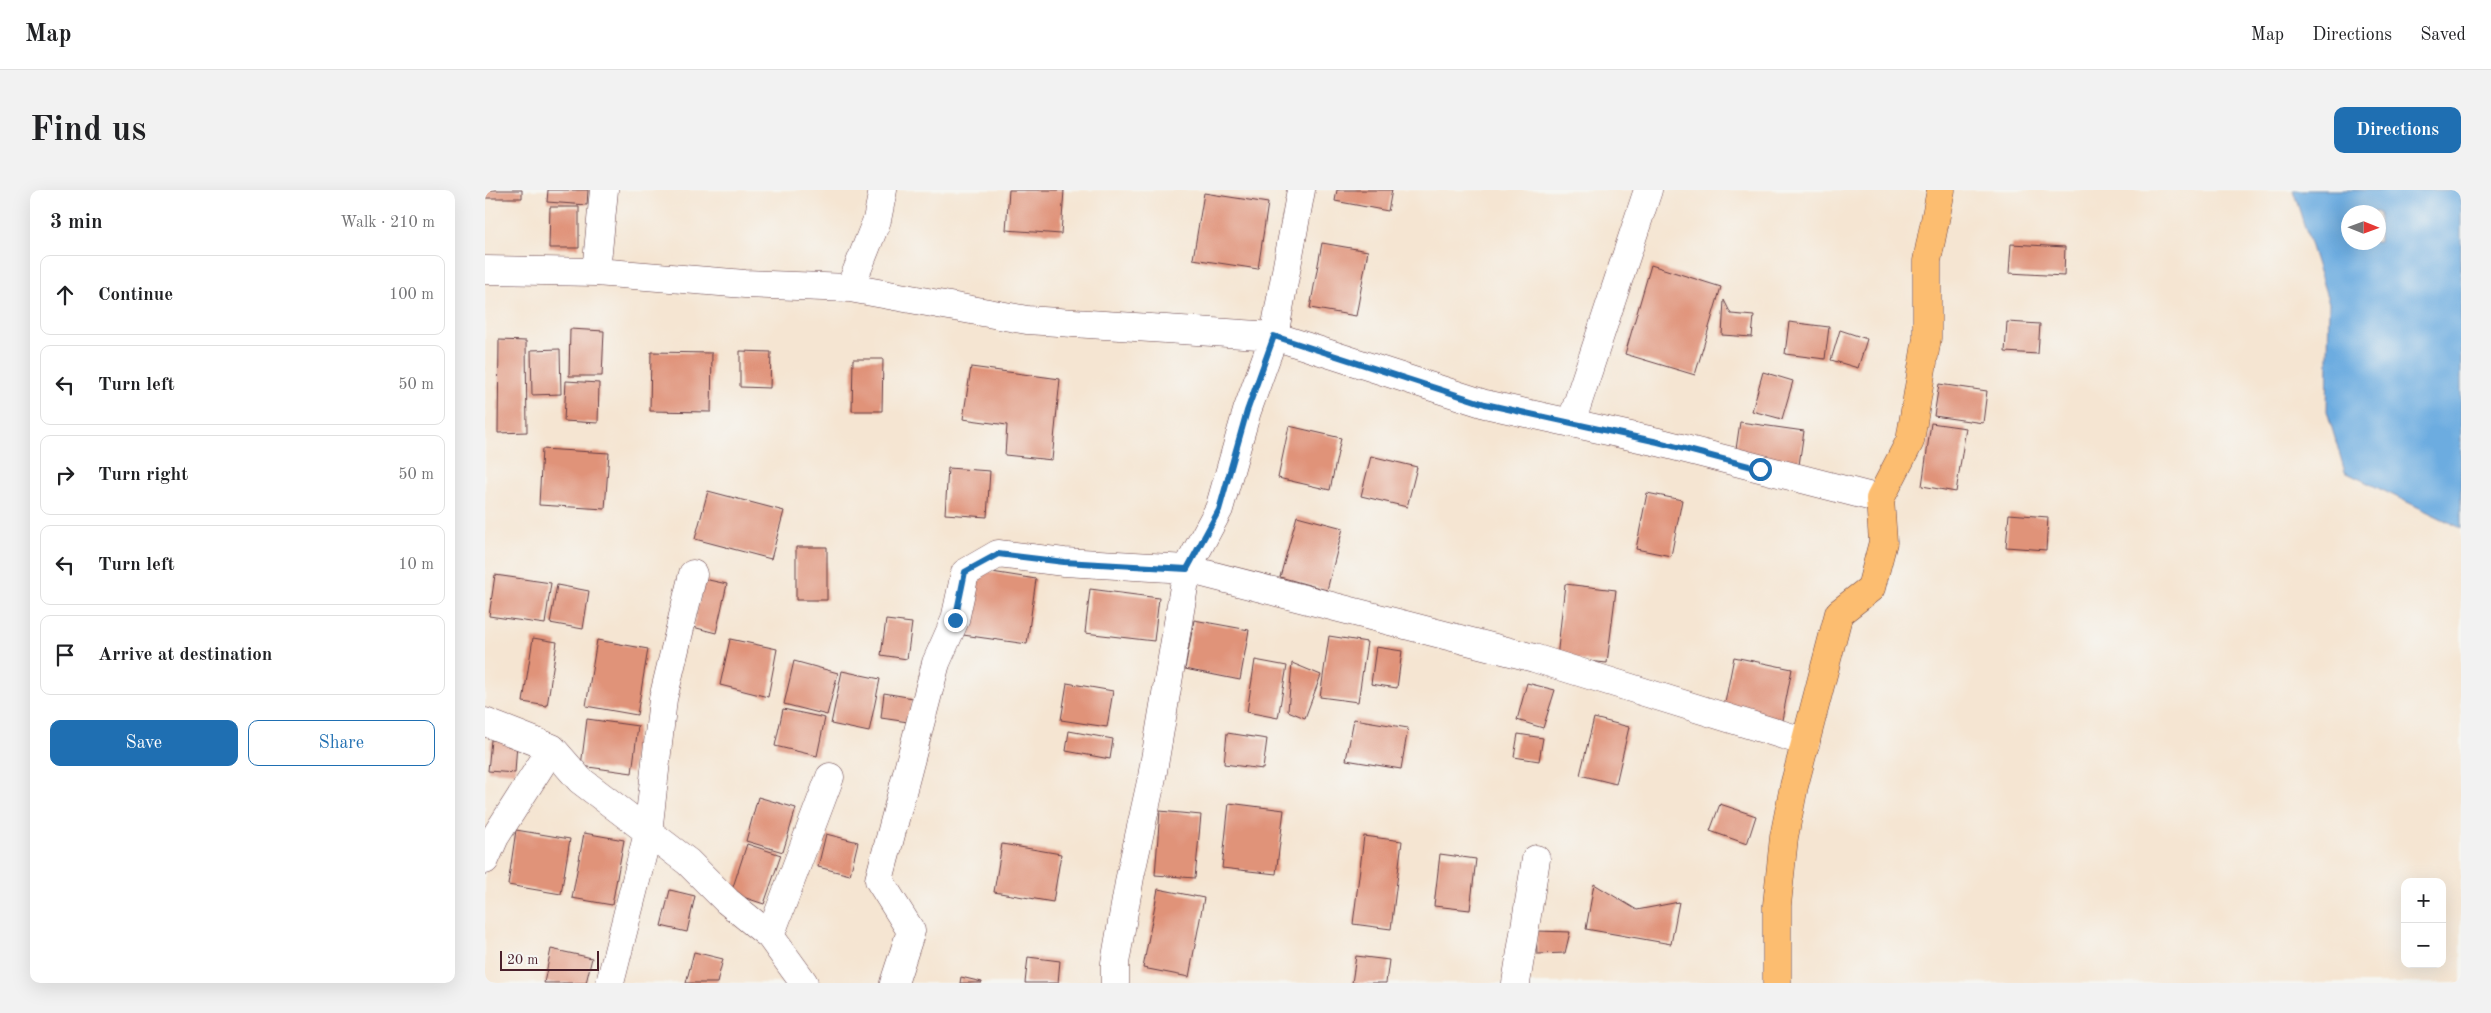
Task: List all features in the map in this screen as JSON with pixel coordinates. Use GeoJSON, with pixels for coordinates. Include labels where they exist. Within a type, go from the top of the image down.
{"type":"FeatureCollection","features":[{"type":"Feature","properties":{"kind":"main road"},"geometry":{"type":"LineString","coordinates":[[1777,983],[1777,905],[1784,837],[1794,786],[1839,613],[1871,588],[1883,542],[1880,499],[1910,441],[1927,338],[1927,261],[1941,190]]}},
{"type":"Feature","properties":{"kind":"street"},"geometry":{"type":"LineString","coordinates":[[596,272],[604,190]]}},
{"type":"Feature","properties":{"kind":"street"},"geometry":{"type":"LineString","coordinates":[[851,288],[877,220],[883,190]]}},
{"type":"Feature","properties":{"kind":"street"},"geometry":{"type":"LineString","coordinates":[[1115,983],[1118,944],[1130,877],[1153,777],[1187,569],[1219,510],[1247,411],[1274,336],[1301,190]]}},
{"type":"Feature","properties":{"kind":"street"},"geometry":{"type":"LineString","coordinates":[[1571,423],[1649,190]]}},
{"type":"Feature","properties":{"kind":"street"},"geometry":{"type":"LineString","coordinates":[[485,270],[596,272],[745,284],[851,288],[1027,320],[1274,336],[1485,404],[1658,442],[1880,499]]}},
{"type":"Feature","properties":{"kind":"street"},"geometry":{"type":"LineString","coordinates":[[894,983],[911,931],[879,880],[936,663],[955,620],[965,572],[998,554],[1064,562],[1187,569],[1534,658],[1806,742]]}},
{"type":"Feature","properties":{"kind":"street"},"geometry":{"type":"LineString","coordinates":[[610,983],[648,833],[663,699],[693,574]]}},
{"type":"Feature","properties":{"kind":"street"},"geometry":{"type":"LineString","coordinates":[[485,722],[552,748],[581,780],[688,862],[727,901],[770,936],[804,983]]}},
{"type":"Feature","properties":{"kind":"street"},"geometry":{"type":"LineString","coordinates":[[485,860],[495,837],[552,748]]}},
{"type":"Feature","properties":{"kind":"street"},"geometry":{"type":"LineString","coordinates":[[770,936],[830,777]]}},
{"type":"Feature","properties":{"kind":"street"},"geometry":{"type":"LineString","coordinates":[[1516,983],[1536,859]]}},
{"type":"Feature","properties":{"kind":"water"},"geometry":{"type":"Polygon","coordinates":[[[2293,190],[2461,190],[2461,528],[2345,472],[2327,411],[2329,303],[2293,190]]]}},
{"type":"Feature","properties":{"kind":"building"},"geometry":{"type":"Polygon","coordinates":[[[485,190],[522,190],[522,198],[485,198],[485,190]]]}},
{"type":"Feature","properties":{"kind":"building"},"geometry":{"type":"Polygon","coordinates":[[[548,190],[588,190],[587,205],[547,202],[548,190]]]}},
{"type":"Feature","properties":{"kind":"building"},"geometry":{"type":"Polygon","coordinates":[[[1009,190],[1064,190],[1061,234],[1006,230],[1009,190]]]}},
{"type":"Feature","properties":{"kind":"building"},"geometry":{"type":"Polygon","coordinates":[[[1337,190],[1392,190],[1388,211],[1335,201],[1337,190]]]}},
{"type":"Feature","properties":{"kind":"building"},"geometry":{"type":"Polygon","coordinates":[[[1204,193],[1268,203],[1258,269],[1193,259],[1204,193]]]}},
{"type":"Feature","properties":{"kind":"building"},"geometry":{"type":"Polygon","coordinates":[[[550,207],[579,207],[579,248],[549,248],[550,207]]]}},
{"type":"Feature","properties":{"kind":"building"},"geometry":{"type":"Polygon","coordinates":[[[1322,243],[1368,251],[1356,316],[1310,308],[1322,243]]]}},
{"type":"Feature","properties":{"kind":"building"},"geometry":{"type":"Polygon","coordinates":[[[2011,244],[2065,247],[2064,276],[2009,273],[2011,244]]]}},
{"type":"Feature","properties":{"kind":"building"},"geometry":{"type":"Polygon","coordinates":[[[1651,265],[1721,287],[1695,375],[1625,354],[1651,265]]]}},
{"type":"Feature","properties":{"kind":"building"},"geometry":{"type":"Polygon","coordinates":[[[1724,300],[1731,314],[1754,316],[1752,337],[1722,335],[1724,300]]]}},
{"type":"Feature","properties":{"kind":"building"},"geometry":{"type":"Polygon","coordinates":[[[1789,322],[1829,327],[1825,359],[1785,354],[1789,322]]]}},
{"type":"Feature","properties":{"kind":"building"},"geometry":{"type":"Polygon","coordinates":[[[2007,322],[2040,324],[2038,354],[2005,352],[2007,322]]]}},
{"type":"Feature","properties":{"kind":"building"},"geometry":{"type":"Polygon","coordinates":[[[570,329],[604,331],[602,376],[569,376],[570,329]]]}},
{"type":"Feature","properties":{"kind":"building"},"geometry":{"type":"Polygon","coordinates":[[[1840,330],[1867,339],[1858,368],[1831,360],[1840,330]]]}},
{"type":"Feature","properties":{"kind":"building"},"geometry":{"type":"Polygon","coordinates":[[[499,340],[526,341],[527,432],[498,433],[499,340]]]}},
{"type":"Feature","properties":{"kind":"building"},"geometry":{"type":"Polygon","coordinates":[[[560,349],[561,394],[532,395],[531,350],[560,349]]]}},
{"type":"Feature","properties":{"kind":"building"},"geometry":{"type":"Polygon","coordinates":[[[740,351],[771,352],[770,388],[740,387],[740,351]]]}},
{"type":"Feature","properties":{"kind":"building"},"geometry":{"type":"Polygon","coordinates":[[[651,352],[712,353],[711,412],[650,411],[651,352]]]}},
{"type":"Feature","properties":{"kind":"building"},"geometry":{"type":"Polygon","coordinates":[[[853,359],[883,359],[882,411],[852,411],[853,359]]]}},
{"type":"Feature","properties":{"kind":"building"},"geometry":{"type":"Polygon","coordinates":[[[971,367],[1060,379],[1052,460],[1005,455],[1007,425],[963,419],[971,367]]]}},
{"type":"Feature","properties":{"kind":"building"},"geometry":{"type":"Polygon","coordinates":[[[1763,372],[1793,381],[1782,419],[1752,411],[1763,372]]]}},
{"type":"Feature","properties":{"kind":"building"},"geometry":{"type":"Polygon","coordinates":[[[566,381],[599,383],[598,423],[564,421],[566,381]]]}},
{"type":"Feature","properties":{"kind":"building"},"geometry":{"type":"Polygon","coordinates":[[[1939,384],[1987,391],[1983,423],[1934,416],[1939,384]]]}},
{"type":"Feature","properties":{"kind":"building"},"geometry":{"type":"Polygon","coordinates":[[[1740,422],[1804,431],[1799,465],[1735,456],[1740,422]]]}},
{"type":"Feature","properties":{"kind":"building"},"geometry":{"type":"Polygon","coordinates":[[[1931,423],[1966,428],[1956,492],[1922,486],[1931,423]]]}},
{"type":"Feature","properties":{"kind":"building"},"geometry":{"type":"Polygon","coordinates":[[[1289,426],[1341,438],[1330,490],[1278,478],[1289,426]]]}},
{"type":"Feature","properties":{"kind":"building"},"geometry":{"type":"Polygon","coordinates":[[[542,449],[609,453],[605,509],[539,505],[542,449]]]}},
{"type":"Feature","properties":{"kind":"building"},"geometry":{"type":"Polygon","coordinates":[[[1371,456],[1417,467],[1407,507],[1361,496],[1371,456]]]}},
{"type":"Feature","properties":{"kind":"building"},"geometry":{"type":"Polygon","coordinates":[[[948,468],[990,471],[987,517],[945,514],[948,468]]]}},
{"type":"Feature","properties":{"kind":"building"},"geometry":{"type":"Polygon","coordinates":[[[708,491],[784,511],[771,559],[695,539],[708,491]]]}},
{"type":"Feature","properties":{"kind":"building"},"geometry":{"type":"Polygon","coordinates":[[[1647,493],[1682,500],[1671,556],[1636,549],[1647,493]]]}},
{"type":"Feature","properties":{"kind":"building"},"geometry":{"type":"Polygon","coordinates":[[[2009,514],[2048,517],[2046,550],[2006,547],[2009,514]]]}},
{"type":"Feature","properties":{"kind":"building"},"geometry":{"type":"Polygon","coordinates":[[[1297,516],[1343,528],[1327,590],[1280,577],[1297,516]]]}},
{"type":"Feature","properties":{"kind":"building"},"geometry":{"type":"Polygon","coordinates":[[[796,547],[827,547],[827,600],[796,600],[796,547]]]}},
{"type":"Feature","properties":{"kind":"building"},"geometry":{"type":"Polygon","coordinates":[[[973,569],[1036,579],[1027,644],[963,635],[973,569]]]}},
{"type":"Feature","properties":{"kind":"building"},"geometry":{"type":"Polygon","coordinates":[[[495,575],[551,583],[545,624],[489,616],[495,575]]]}},
{"type":"Feature","properties":{"kind":"building"},"geometry":{"type":"Polygon","coordinates":[[[704,579],[727,584],[716,633],[693,627],[704,579]]]}},
{"type":"Feature","properties":{"kind":"building"},"geometry":{"type":"Polygon","coordinates":[[[1565,584],[1616,590],[1607,663],[1557,658],[1565,584]]]}},
{"type":"Feature","properties":{"kind":"building"},"geometry":{"type":"Polygon","coordinates":[[[557,585],[589,591],[583,629],[550,623],[557,585]]]}},
{"type":"Feature","properties":{"kind":"building"},"geometry":{"type":"Polygon","coordinates":[[[1090,589],[1159,598],[1154,641],[1085,633],[1090,589]]]}},
{"type":"Feature","properties":{"kind":"building"},"geometry":{"type":"Polygon","coordinates":[[[886,620],[912,623],[907,659],[881,655],[886,620]]]}},
{"type":"Feature","properties":{"kind":"building"},"geometry":{"type":"Polygon","coordinates":[[[1194,620],[1249,630],[1240,680],[1185,669],[1194,620]]]}},
{"type":"Feature","properties":{"kind":"building"},"geometry":{"type":"Polygon","coordinates":[[[1329,636],[1367,642],[1358,702],[1320,697],[1329,636]]]}},
{"type":"Feature","properties":{"kind":"building"},"geometry":{"type":"Polygon","coordinates":[[[533,638],[557,642],[547,706],[523,702],[533,638]]]}},
{"type":"Feature","properties":{"kind":"building"},"geometry":{"type":"Polygon","coordinates":[[[730,639],[777,649],[768,697],[720,685],[730,639]]]}},
{"type":"Feature","properties":{"kind":"building"},"geometry":{"type":"Polygon","coordinates":[[[597,640],[648,649],[637,715],[586,706],[597,640]]]}},
{"type":"Feature","properties":{"kind":"building"},"geometry":{"type":"Polygon","coordinates":[[[1376,647],[1402,651],[1397,688],[1371,684],[1376,647]]]}},
{"type":"Feature","properties":{"kind":"building"},"geometry":{"type":"Polygon","coordinates":[[[1734,657],[1792,669],[1782,720],[1724,708],[1734,657]]]}},
{"type":"Feature","properties":{"kind":"building"},"geometry":{"type":"Polygon","coordinates":[[[1255,660],[1287,666],[1278,718],[1247,712],[1255,660]]]}},
{"type":"Feature","properties":{"kind":"building"},"geometry":{"type":"Polygon","coordinates":[[[794,661],[838,673],[827,715],[784,704],[794,661]]]}},
{"type":"Feature","properties":{"kind":"building"},"geometry":{"type":"Polygon","coordinates":[[[1292,663],[1321,675],[1305,718],[1288,711],[1292,663]]]}},
{"type":"Feature","properties":{"kind":"building"},"geometry":{"type":"Polygon","coordinates":[[[842,671],[880,679],[869,732],[831,724],[842,671]]]}},
{"type":"Feature","properties":{"kind":"building"},"geometry":{"type":"Polygon","coordinates":[[[1067,683],[1113,691],[1107,727],[1061,720],[1067,683]]]}},
{"type":"Feature","properties":{"kind":"building"},"geometry":{"type":"Polygon","coordinates":[[[1527,683],[1555,690],[1543,728],[1517,720],[1527,683]]]}},
{"type":"Feature","properties":{"kind":"building"},"geometry":{"type":"Polygon","coordinates":[[[884,693],[913,698],[908,722],[881,718],[884,693]]]}},
{"type":"Feature","properties":{"kind":"building"},"geometry":{"type":"Polygon","coordinates":[[[783,709],[825,718],[817,756],[775,746],[783,709]]]}},
{"type":"Feature","properties":{"kind":"building"},"geometry":{"type":"Polygon","coordinates":[[[1594,718],[1629,727],[1616,784],[1580,775],[1594,718]]]}},
{"type":"Feature","properties":{"kind":"building"},"geometry":{"type":"Polygon","coordinates":[[[587,719],[638,726],[632,773],[581,766],[587,719]]]}},
{"type":"Feature","properties":{"kind":"building"},"geometry":{"type":"Polygon","coordinates":[[[1354,719],[1408,728],[1401,769],[1346,760],[1354,719]]]}},
{"type":"Feature","properties":{"kind":"building"},"geometry":{"type":"Polygon","coordinates":[[[1069,731],[1113,739],[1110,759],[1066,751],[1069,731]]]}},
{"type":"Feature","properties":{"kind":"building"},"geometry":{"type":"Polygon","coordinates":[[[1227,733],[1267,739],[1263,769],[1224,764],[1227,733]]]}},
{"type":"Feature","properties":{"kind":"building"},"geometry":{"type":"Polygon","coordinates":[[[1518,734],[1543,738],[1539,761],[1514,757],[1518,734]]]}},
{"type":"Feature","properties":{"kind":"building"},"geometry":{"type":"Polygon","coordinates":[[[491,740],[517,742],[515,773],[488,771],[491,740]]]}},
{"type":"Feature","properties":{"kind":"building"},"geometry":{"type":"Polygon","coordinates":[[[758,797],[796,808],[783,852],[746,841],[758,797]]]}},
{"type":"Feature","properties":{"kind":"building"},"geometry":{"type":"Polygon","coordinates":[[[1229,803],[1284,810],[1276,874],[1222,868],[1229,803]]]}},
{"type":"Feature","properties":{"kind":"building"},"geometry":{"type":"Polygon","coordinates":[[[1720,804],[1756,816],[1747,844],[1710,831],[1720,804]]]}},
{"type":"Feature","properties":{"kind":"building"},"geometry":{"type":"Polygon","coordinates":[[[1160,811],[1201,815],[1195,878],[1155,875],[1160,811]]]}},
{"type":"Feature","properties":{"kind":"building"},"geometry":{"type":"Polygon","coordinates":[[[516,830],[570,839],[561,894],[508,885],[516,830]]]}},
{"type":"Feature","properties":{"kind":"building"},"geometry":{"type":"Polygon","coordinates":[[[584,833],[624,840],[612,905],[572,898],[584,833]]]}},
{"type":"Feature","properties":{"kind":"building"},"geometry":{"type":"Polygon","coordinates":[[[826,834],[858,842],[850,875],[818,867],[826,834]]]}},
{"type":"Feature","properties":{"kind":"building"},"geometry":{"type":"Polygon","coordinates":[[[1364,836],[1402,841],[1391,929],[1353,924],[1364,836]]]}},
{"type":"Feature","properties":{"kind":"building"},"geometry":{"type":"Polygon","coordinates":[[[747,844],[781,855],[764,904],[731,893],[747,844]]]}},
{"type":"Feature","properties":{"kind":"building"},"geometry":{"type":"Polygon","coordinates":[[[1002,844],[1061,854],[1053,902],[994,892],[1002,844]]]}},
{"type":"Feature","properties":{"kind":"building"},"geometry":{"type":"Polygon","coordinates":[[[1440,854],[1476,859],[1470,910],[1434,906],[1440,854]]]}},
{"type":"Feature","properties":{"kind":"building"},"geometry":{"type":"Polygon","coordinates":[[[1594,884],[1637,910],[1679,902],[1671,944],[1586,929],[1594,884]]]}},
{"type":"Feature","properties":{"kind":"building"},"geometry":{"type":"Polygon","coordinates":[[[1158,889],[1204,898],[1189,977],[1143,968],[1158,889]]]}},
{"type":"Feature","properties":{"kind":"building"},"geometry":{"type":"Polygon","coordinates":[[[670,890],[695,896],[687,932],[661,926],[670,890]]]}},
{"type":"Feature","properties":{"kind":"building"},"geometry":{"type":"Polygon","coordinates":[[[1536,931],[1570,932],[1565,953],[1537,954],[1536,931]]]}},
{"type":"Feature","properties":{"kind":"building"},"geometry":{"type":"Polygon","coordinates":[[[551,949],[592,958],[586,983],[544,983],[551,949]]]}},
{"type":"Feature","properties":{"kind":"building"},"geometry":{"type":"Polygon","coordinates":[[[694,952],[723,959],[717,983],[686,983],[694,952]]]}},
{"type":"Feature","properties":{"kind":"building"},"geometry":{"type":"Polygon","coordinates":[[[1356,956],[1389,960],[1386,983],[1352,983],[1356,956]]]}},
{"type":"Feature","properties":{"kind":"building"},"geometry":{"type":"Polygon","coordinates":[[[1028,957],[1060,961],[1058,983],[1025,983],[1028,957]]]}},
{"type":"Feature","properties":{"kind":"building"},"geometry":{"type":"Polygon","coordinates":[[[961,977],[982,982],[982,983],[960,983],[961,977]]]}},
{"type":"Feature","properties":{"kind":"route"},"geometry":{"type":"LineString","coordinates":[[955,620],[965,572],[998,554],[1064,562],[1187,569],[1219,510],[1247,411],[1274,336],[1485,404],[1658,442],[1760,469]]}}]}
